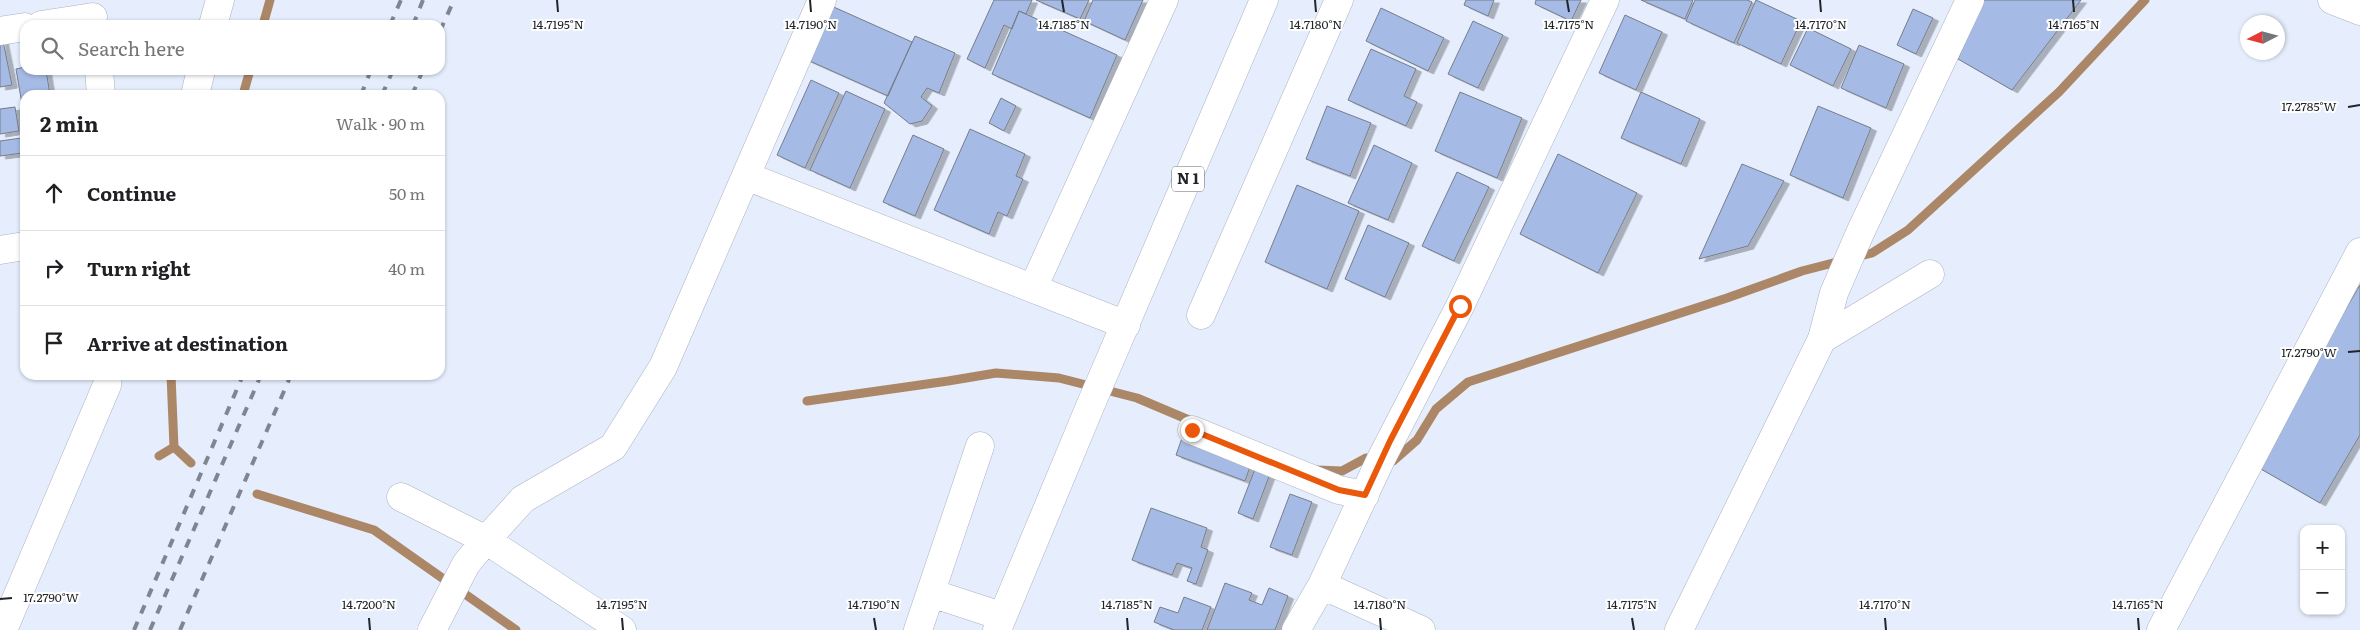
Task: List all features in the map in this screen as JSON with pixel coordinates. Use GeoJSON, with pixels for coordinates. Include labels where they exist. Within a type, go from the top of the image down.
{"type":"FeatureCollection","features":[{"type":"Feature","properties":{"kind":"main road"},"geometry":{"type":"LineString","coordinates":[[214,20],[220,0]]}},
{"type":"Feature","properties":{"kind":"main road"},"geometry":{"type":"LineString","coordinates":[[438,620],[466,564],[486,540],[523,499],[612,447],[663,367],[822,0]]}},
{"type":"Feature","properties":{"kind":"main road"},"geometry":{"type":"LineString","coordinates":[[1033,288],[1164,0]]}},
{"type":"Feature","properties":{"kind":"main road","name":"N 1"},"geometry":{"type":"LineString","coordinates":[[999,623],[1090,404],[1126,325],[1264,0]]}},
{"type":"Feature","properties":{"kind":"main road"},"geometry":{"type":"LineString","coordinates":[[1201,314],[1339,0]]}},
{"type":"Feature","properties":{"kind":"main road"},"geometry":{"type":"LineString","coordinates":[[1296,630],[1322,585],[1390,441],[1460,306],[1605,0]]}},
{"type":"Feature","properties":{"kind":"main road"},"geometry":{"type":"LineString","coordinates":[[1679,630],[1822,339],[1834,293],[1860,233],[1970,0]]}},
{"type":"Feature","properties":{"kind":"main road"},"geometry":{"type":"LineString","coordinates":[[2332,0],[2360,12]]}},
{"type":"Feature","properties":{"kind":"main road"},"geometry":{"type":"LineString","coordinates":[[65,20],[93,14]]}},
{"type":"Feature","properties":{"kind":"main road"},"geometry":{"type":"LineString","coordinates":[[0,31],[20,28]]}},
{"type":"Feature","properties":{"kind":"main road"},"geometry":{"type":"LineString","coordinates":[[99,75],[101,90]]}},
{"type":"Feature","properties":{"kind":"main road"},"geometry":{"type":"LineString","coordinates":[[196,90],[200,75]]}},
{"type":"Feature","properties":{"kind":"main road"},"geometry":{"type":"LineString","coordinates":[[746,176],[1126,325]]}},
{"type":"Feature","properties":{"kind":"main road"},"geometry":{"type":"LineString","coordinates":[[0,250],[20,247]]}},
{"type":"Feature","properties":{"kind":"main road"},"geometry":{"type":"LineString","coordinates":[[2161,630],[2360,252]]}},
{"type":"Feature","properties":{"kind":"main road"},"geometry":{"type":"LineString","coordinates":[[1822,339],[1930,274]]}},
{"type":"Feature","properties":{"kind":"main road"},"geometry":{"type":"LineString","coordinates":[[3,630],[108,380]]}},
{"type":"Feature","properties":{"kind":"main road"},"geometry":{"type":"LineString","coordinates":[[1192,430],[1331,487],[1365,495]]}},
{"type":"Feature","properties":{"kind":"main road"},"geometry":{"type":"LineString","coordinates":[[918,630],[980,446]]}},
{"type":"Feature","properties":{"kind":"main road"},"geometry":{"type":"LineString","coordinates":[[401,497],[486,540],[622,630]]}},
{"type":"Feature","properties":{"kind":"main road"},"geometry":{"type":"LineString","coordinates":[[1322,585],[1421,630]]}},
{"type":"Feature","properties":{"kind":"main road"},"geometry":{"type":"LineString","coordinates":[[930,593],[999,623]]}},
{"type":"Feature","properties":{"kind":"building"},"geometry":{"type":"Polygon","coordinates":[[[994,0],[1032,0],[1026,14],[1019,11],[1012,29],[1004,25],[985,68],[967,59],[994,0]]]}},
{"type":"Feature","properties":{"kind":"building"},"geometry":{"type":"Polygon","coordinates":[[[1036,0],[1089,0],[1080,19],[1036,0]]]}},
{"type":"Feature","properties":{"kind":"building"},"geometry":{"type":"Polygon","coordinates":[[[1093,0],[1143,0],[1125,40],[1084,21],[1093,0]]]}},
{"type":"Feature","properties":{"kind":"building"},"geometry":{"type":"Polygon","coordinates":[[[1466,0],[1494,0],[1488,16],[1464,5],[1466,0]]]}},
{"type":"Feature","properties":{"kind":"building"},"geometry":{"type":"Polygon","coordinates":[[[1536,0],[1581,0],[1571,21],[1535,4],[1536,0]]]}},
{"type":"Feature","properties":{"kind":"building"},"geometry":{"type":"Polygon","coordinates":[[[1641,0],[1693,0],[1685,19],[1641,0]]]}},
{"type":"Feature","properties":{"kind":"building"},"geometry":{"type":"Polygon","coordinates":[[[1695,0],[1747,0],[1752,2],[1734,43],[1686,21],[1695,0]]]}},
{"type":"Feature","properties":{"kind":"building"},"geometry":{"type":"Polygon","coordinates":[[[1756,0],[1801,21],[1781,64],[1737,43],[1756,0]]]}},
{"type":"Feature","properties":{"kind":"building"},"geometry":{"type":"Polygon","coordinates":[[[1984,0],[2081,0],[2012,90],[1958,59],[1984,0]]]}},
{"type":"Feature","properties":{"kind":"building"},"geometry":{"type":"Polygon","coordinates":[[[827,4],[912,42],[888,96],[803,58],[827,4]]]}},
{"type":"Feature","properties":{"kind":"building"},"geometry":{"type":"Polygon","coordinates":[[[1381,8],[1444,38],[1428,71],[1366,41],[1381,8]]]}},
{"type":"Feature","properties":{"kind":"building"},"geometry":{"type":"Polygon","coordinates":[[[1913,9],[1933,18],[1916,54],[1897,45],[1913,9]]]}},
{"type":"Feature","properties":{"kind":"building"},"geometry":{"type":"Polygon","coordinates":[[[1019,11],[1117,55],[1090,118],[992,74],[1019,11]]]}},
{"type":"Feature","properties":{"kind":"building"},"geometry":{"type":"Polygon","coordinates":[[[1625,15],[1662,32],[1636,90],[1599,73],[1625,15]]]}},
{"type":"Feature","properties":{"kind":"building"},"geometry":{"type":"Polygon","coordinates":[[[1473,21],[1503,35],[1478,88],[1448,74],[1473,21]]]}},
{"type":"Feature","properties":{"kind":"building"},"geometry":{"type":"Polygon","coordinates":[[[1808,28],[1851,49],[1833,86],[1790,65],[1808,28]]]}},
{"type":"Feature","properties":{"kind":"building"},"geometry":{"type":"Polygon","coordinates":[[[915,36],[955,53],[939,93],[927,88],[921,97],[932,106],[922,121],[910,124],[884,103],[915,36]]]}},
{"type":"Feature","properties":{"kind":"building"},"geometry":{"type":"Polygon","coordinates":[[[3,41],[12,85],[0,87],[0,42],[3,41]]]}},
{"type":"Feature","properties":{"kind":"building"},"geometry":{"type":"Polygon","coordinates":[[[1859,45],[1904,64],[1886,108],[1841,88],[1859,45]]]}},
{"type":"Feature","properties":{"kind":"building"},"geometry":{"type":"Polygon","coordinates":[[[1371,49],[1416,69],[1404,96],[1417,102],[1406,126],[1348,100],[1371,49]]]}},
{"type":"Feature","properties":{"kind":"building"},"geometry":{"type":"Polygon","coordinates":[[[20,68],[20,75],[47,75],[49,90],[20,90],[20,93],[16,69],[20,68]]]}},
{"type":"Feature","properties":{"kind":"building"},"geometry":{"type":"Polygon","coordinates":[[[811,80],[839,93],[805,168],[777,155],[811,80]]]}},
{"type":"Feature","properties":{"kind":"building"},"geometry":{"type":"Polygon","coordinates":[[[846,91],[885,109],[850,188],[810,170],[846,91]]]}},
{"type":"Feature","properties":{"kind":"building"},"geometry":{"type":"Polygon","coordinates":[[[1460,92],[1522,118],[1497,178],[1435,151],[1460,92]]]}},
{"type":"Feature","properties":{"kind":"building"},"geometry":{"type":"Polygon","coordinates":[[[1641,92],[1700,119],[1681,164],[1621,138],[1641,92]]]}},
{"type":"Feature","properties":{"kind":"building"},"geometry":{"type":"Polygon","coordinates":[[[1001,98],[1016,106],[1004,131],[989,123],[1001,98]]]}},
{"type":"Feature","properties":{"kind":"building"},"geometry":{"type":"Polygon","coordinates":[[[1327,106],[1371,123],[1350,176],[1306,159],[1327,106]]]}},
{"type":"Feature","properties":{"kind":"building"},"geometry":{"type":"Polygon","coordinates":[[[1818,106],[1871,128],[1843,198],[1790,175],[1818,106]]]}},
{"type":"Feature","properties":{"kind":"building"},"geometry":{"type":"Polygon","coordinates":[[[15,107],[19,131],[0,134],[0,109],[15,107]]]}},
{"type":"Feature","properties":{"kind":"building"},"geometry":{"type":"Polygon","coordinates":[[[970,129],[1025,154],[1016,176],[1023,179],[1007,216],[998,212],[989,234],[934,210],[970,129]]]}},
{"type":"Feature","properties":{"kind":"building"},"geometry":{"type":"Polygon","coordinates":[[[913,135],[944,149],[915,216],[883,202],[913,135]]]}},
{"type":"Feature","properties":{"kind":"building"},"geometry":{"type":"Polygon","coordinates":[[[20,138],[20,153],[0,156],[0,141],[20,138]]]}},
{"type":"Feature","properties":{"kind":"building"},"geometry":{"type":"Polygon","coordinates":[[[1374,145],[1412,163],[1388,220],[1348,203],[1374,145]]]}},
{"type":"Feature","properties":{"kind":"building"},"geometry":{"type":"Polygon","coordinates":[[[1558,154],[1637,193],[1598,273],[1520,234],[1558,154]]]}},
{"type":"Feature","properties":{"kind":"building"},"geometry":{"type":"Polygon","coordinates":[[[1742,164],[1784,181],[1748,246],[1699,259],[1742,164]]]}},
{"type":"Feature","properties":{"kind":"building"},"geometry":{"type":"Polygon","coordinates":[[[1457,172],[1489,187],[1454,261],[1422,246],[1457,172]]]}},
{"type":"Feature","properties":{"kind":"building"},"geometry":{"type":"Polygon","coordinates":[[[1297,185],[1359,211],[1327,289],[1265,262],[1297,185]]]}},
{"type":"Feature","properties":{"kind":"building"},"geometry":{"type":"Polygon","coordinates":[[[1368,225],[1409,243],[1385,297],[1345,279],[1368,225]]]}},
{"type":"Feature","properties":{"kind":"building"},"geometry":{"type":"Polygon","coordinates":[[[2360,285],[2360,435],[2320,503],[2254,465],[2360,285]]]}},
{"type":"Feature","properties":{"kind":"building"},"geometry":{"type":"Polygon","coordinates":[[[1182,438],[1251,464],[1245,481],[1176,455],[1182,438]]]}},
{"type":"Feature","properties":{"kind":"building"},"geometry":{"type":"Polygon","coordinates":[[[1255,469],[1270,474],[1253,519],[1238,513],[1255,469]]]}},
{"type":"Feature","properties":{"kind":"building"},"geometry":{"type":"Polygon","coordinates":[[[1290,494],[1312,502],[1292,555],[1270,547],[1290,494]]]}},
{"type":"Feature","properties":{"kind":"building"},"geometry":{"type":"Polygon","coordinates":[[[1151,508],[1207,528],[1201,547],[1208,550],[1196,584],[1187,581],[1192,568],[1177,563],[1172,575],[1132,560],[1151,508]]]}},
{"type":"Feature","properties":{"kind":"building"},"geometry":{"type":"Polygon","coordinates":[[[1225,583],[1252,593],[1249,600],[1262,605],[1269,588],[1288,596],[1275,630],[1207,630],[1225,583]]]}},
{"type":"Feature","properties":{"kind":"building"},"geometry":{"type":"Polygon","coordinates":[[[1184,597],[1211,607],[1202,630],[1174,630],[1154,622],[1160,607],[1178,613],[1184,597]]]}},
{"type":"Feature","properties":{"kind":"waterway"},"geometry":{"type":"LineString","coordinates":[[264,20],[270,0]]}},
{"type":"Feature","properties":{"kind":"waterway"},"geometry":{"type":"LineString","coordinates":[[1317,470],[1342,471],[1366,458],[1393,461],[1417,440],[1436,409],[1468,382],[1727,298],[1802,271],[1872,253],[1908,230],[2059,92],[2145,0]]}},
{"type":"Feature","properties":{"kind":"waterway"},"geometry":{"type":"LineString","coordinates":[[244,90],[249,75]]}},
{"type":"Feature","properties":{"kind":"waterway"},"geometry":{"type":"LineString","coordinates":[[807,401],[996,373],[1059,378],[1137,398],[1196,423]]}},
{"type":"Feature","properties":{"kind":"waterway"},"geometry":{"type":"LineString","coordinates":[[171,380],[174,447],[191,463]]}},
{"type":"Feature","properties":{"kind":"waterway"},"geometry":{"type":"LineString","coordinates":[[159,456],[174,447]]}},
{"type":"Feature","properties":{"kind":"waterway"},"geometry":{"type":"LineString","coordinates":[[257,494],[374,530],[516,630]]}},
{"type":"Feature","properties":{"kind":"railway"},"geometry":{"type":"LineString","coordinates":[[392,20],[401,0]]}},
{"type":"Feature","properties":{"kind":"railway"},"geometry":{"type":"LineString","coordinates":[[415,20],[423,0]]}},
{"type":"Feature","properties":{"kind":"railway"},"geometry":{"type":"LineString","coordinates":[[445,20],[454,0]]}},
{"type":"Feature","properties":{"kind":"railway"},"geometry":{"type":"LineString","coordinates":[[363,90],[369,75]]}},
{"type":"Feature","properties":{"kind":"railway"},"geometry":{"type":"LineString","coordinates":[[384,90],[391,75]]}},
{"type":"Feature","properties":{"kind":"railway"},"geometry":{"type":"LineString","coordinates":[[414,90],[421,75]]}},
{"type":"Feature","properties":{"kind":"railway"},"geometry":{"type":"LineString","coordinates":[[134,630],[241,380]]}},
{"type":"Feature","properties":{"kind":"railway"},"geometry":{"type":"LineString","coordinates":[[150,630],[259,380]]}},
{"type":"Feature","properties":{"kind":"railway"},"geometry":{"type":"LineString","coordinates":[[180,630],[289,380]]}},
{"type":"Feature","properties":{"kind":"route"},"geometry":{"type":"LineString","coordinates":[[1192,430],[1339,490],[1365,495],[1390,441],[1460,306]]}}]}
